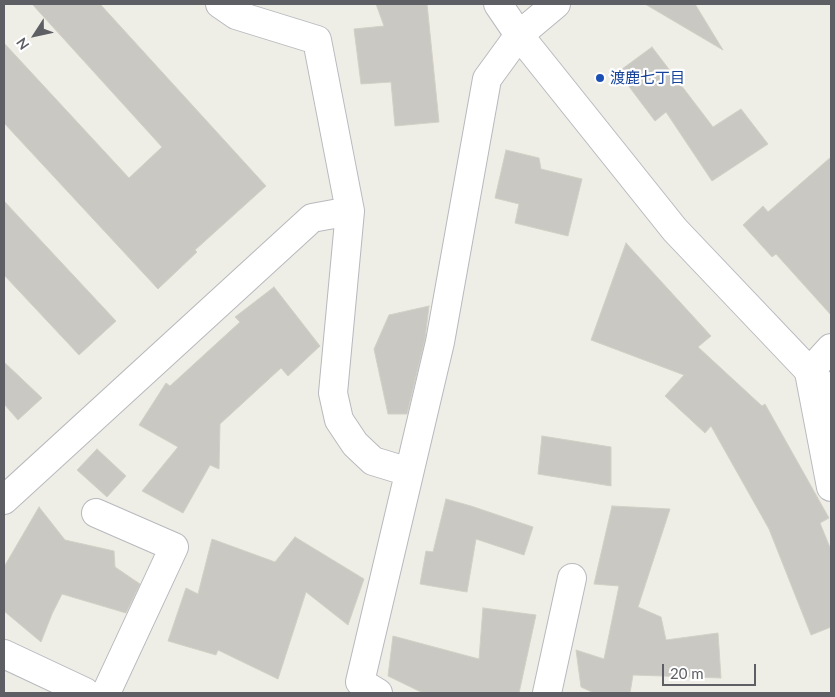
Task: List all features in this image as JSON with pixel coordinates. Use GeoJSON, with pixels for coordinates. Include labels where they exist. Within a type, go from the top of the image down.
{"type":"FeatureCollection","features":[{"type":"Feature","properties":{"kind":"street"},"geometry":{"type":"LineString","coordinates":[[220,4],[236,15],[317,40],[350,211],[333,393],[339,420],[355,444],[373,461],[409,472]]}},
{"type":"Feature","properties":{"kind":"street"},"geometry":{"type":"LineString","coordinates":[[498,4],[519,35],[675,230],[831,394]]}},
{"type":"Feature","properties":{"kind":"street"},"geometry":{"type":"LineString","coordinates":[[362,690],[409,472],[440,342],[487,79],[519,35],[556,4]]}},
{"type":"Feature","properties":{"kind":"street"},"geometry":{"type":"LineString","coordinates":[[4,500],[312,218],[350,211]]}},
{"type":"Feature","properties":{"kind":"street"},"geometry":{"type":"LineString","coordinates":[[809,372],[831,348]]}},
{"type":"Feature","properties":{"kind":"street"},"geometry":{"type":"LineString","coordinates":[[809,372],[831,487]]}},
{"type":"Feature","properties":{"kind":"street"},"geometry":{"type":"LineString","coordinates":[[96,512],[174,546],[106,693]]}},
{"type":"Feature","properties":{"kind":"street"},"geometry":{"type":"LineString","coordinates":[[547,693],[572,578]]}},
{"type":"Feature","properties":{"kind":"street"},"geometry":{"type":"LineString","coordinates":[[4,654],[86,693]]}},
{"type":"Feature","properties":{"kind":"building"},"geometry":{"type":"Polygon","coordinates":[[[32,4],[100,4],[266,186],[195,250],[197,252],[158,289],[4,123],[4,43],[129,178],[162,147],[32,4]]]}},
{"type":"Feature","properties":{"kind":"building"},"geometry":{"type":"Polygon","coordinates":[[[376,4],[427,4],[439,122],[395,126],[391,82],[361,84],[354,29],[384,26],[376,4]]]}},
{"type":"Feature","properties":{"kind":"building"},"geometry":{"type":"Polygon","coordinates":[[[645,4],[695,4],[723,50],[645,4]]]}},
{"type":"Feature","properties":{"kind":"building"},"geometry":{"type":"Polygon","coordinates":[[[652,47],[713,127],[741,109],[768,144],[712,181],[666,112],[655,121],[618,72],[652,47]]]}},
{"type":"Feature","properties":{"kind":"building"},"geometry":{"type":"Polygon","coordinates":[[[506,150],[539,158],[541,169],[582,179],[568,236],[515,223],[519,204],[495,198],[506,150]]]}},
{"type":"Feature","properties":{"kind":"building"},"geometry":{"type":"Polygon","coordinates":[[[831,157],[831,315],[776,254],[772,257],[743,225],[763,206],[768,212],[831,157]]]}},
{"type":"Feature","properties":{"kind":"building"},"geometry":{"type":"Polygon","coordinates":[[[4,201],[116,321],[79,355],[4,275],[4,201]]]}},
{"type":"Feature","properties":{"kind":"building"},"geometry":{"type":"Polygon","coordinates":[[[626,243],[711,336],[698,347],[762,406],[765,404],[829,518],[820,523],[831,550],[831,627],[811,635],[769,529],[711,426],[705,433],[665,396],[684,375],[591,340],[626,243]]]}},
{"type":"Feature","properties":{"kind":"building"},"geometry":{"type":"Polygon","coordinates":[[[274,287],[320,346],[288,376],[281,368],[220,424],[219,469],[210,465],[183,513],[142,491],[178,447],[139,425],[166,383],[170,386],[240,322],[235,317],[274,287]]]}},
{"type":"Feature","properties":{"kind":"building"},"geometry":{"type":"Polygon","coordinates":[[[429,306],[425,339],[407,414],[388,414],[374,349],[389,315],[429,306]]]}},
{"type":"Feature","properties":{"kind":"building"},"geometry":{"type":"Polygon","coordinates":[[[4,362],[42,398],[18,420],[4,404],[4,362]]]}},
{"type":"Feature","properties":{"kind":"building"},"geometry":{"type":"Polygon","coordinates":[[[542,436],[611,447],[611,486],[538,474],[542,436]]]}},
{"type":"Feature","properties":{"kind":"building"},"geometry":{"type":"Polygon","coordinates":[[[97,449],[126,476],[107,497],[77,470],[97,449]]]}},
{"type":"Feature","properties":{"kind":"building"},"geometry":{"type":"Polygon","coordinates":[[[446,499],[533,527],[524,555],[476,539],[467,592],[420,584],[426,551],[433,552],[446,499]]]}},
{"type":"Feature","properties":{"kind":"building"},"geometry":{"type":"Polygon","coordinates":[[[612,506],[670,509],[638,607],[661,617],[666,640],[718,633],[721,678],[633,675],[630,693],[594,693],[581,687],[576,650],[604,659],[619,586],[594,584],[612,506]]]}},
{"type":"Feature","properties":{"kind":"building"},"geometry":{"type":"Polygon","coordinates":[[[39,507],[65,540],[114,551],[115,567],[140,584],[126,613],[62,594],[41,642],[4,611],[4,567],[39,507]]]}},
{"type":"Feature","properties":{"kind":"building"},"geometry":{"type":"Polygon","coordinates":[[[295,537],[364,579],[348,625],[306,592],[278,679],[218,650],[216,655],[168,641],[186,588],[198,594],[212,539],[275,562],[295,537]]]}},
{"type":"Feature","properties":{"kind":"building"},"geometry":{"type":"Polygon","coordinates":[[[483,608],[536,615],[519,693],[423,693],[388,676],[393,636],[479,659],[483,608]]]}},
{"type":"Feature","properties":{"kind":"place","name":"渡鹿七丁目"},"geometry":{"type":"Point","coordinates":[600,78]}}]}
